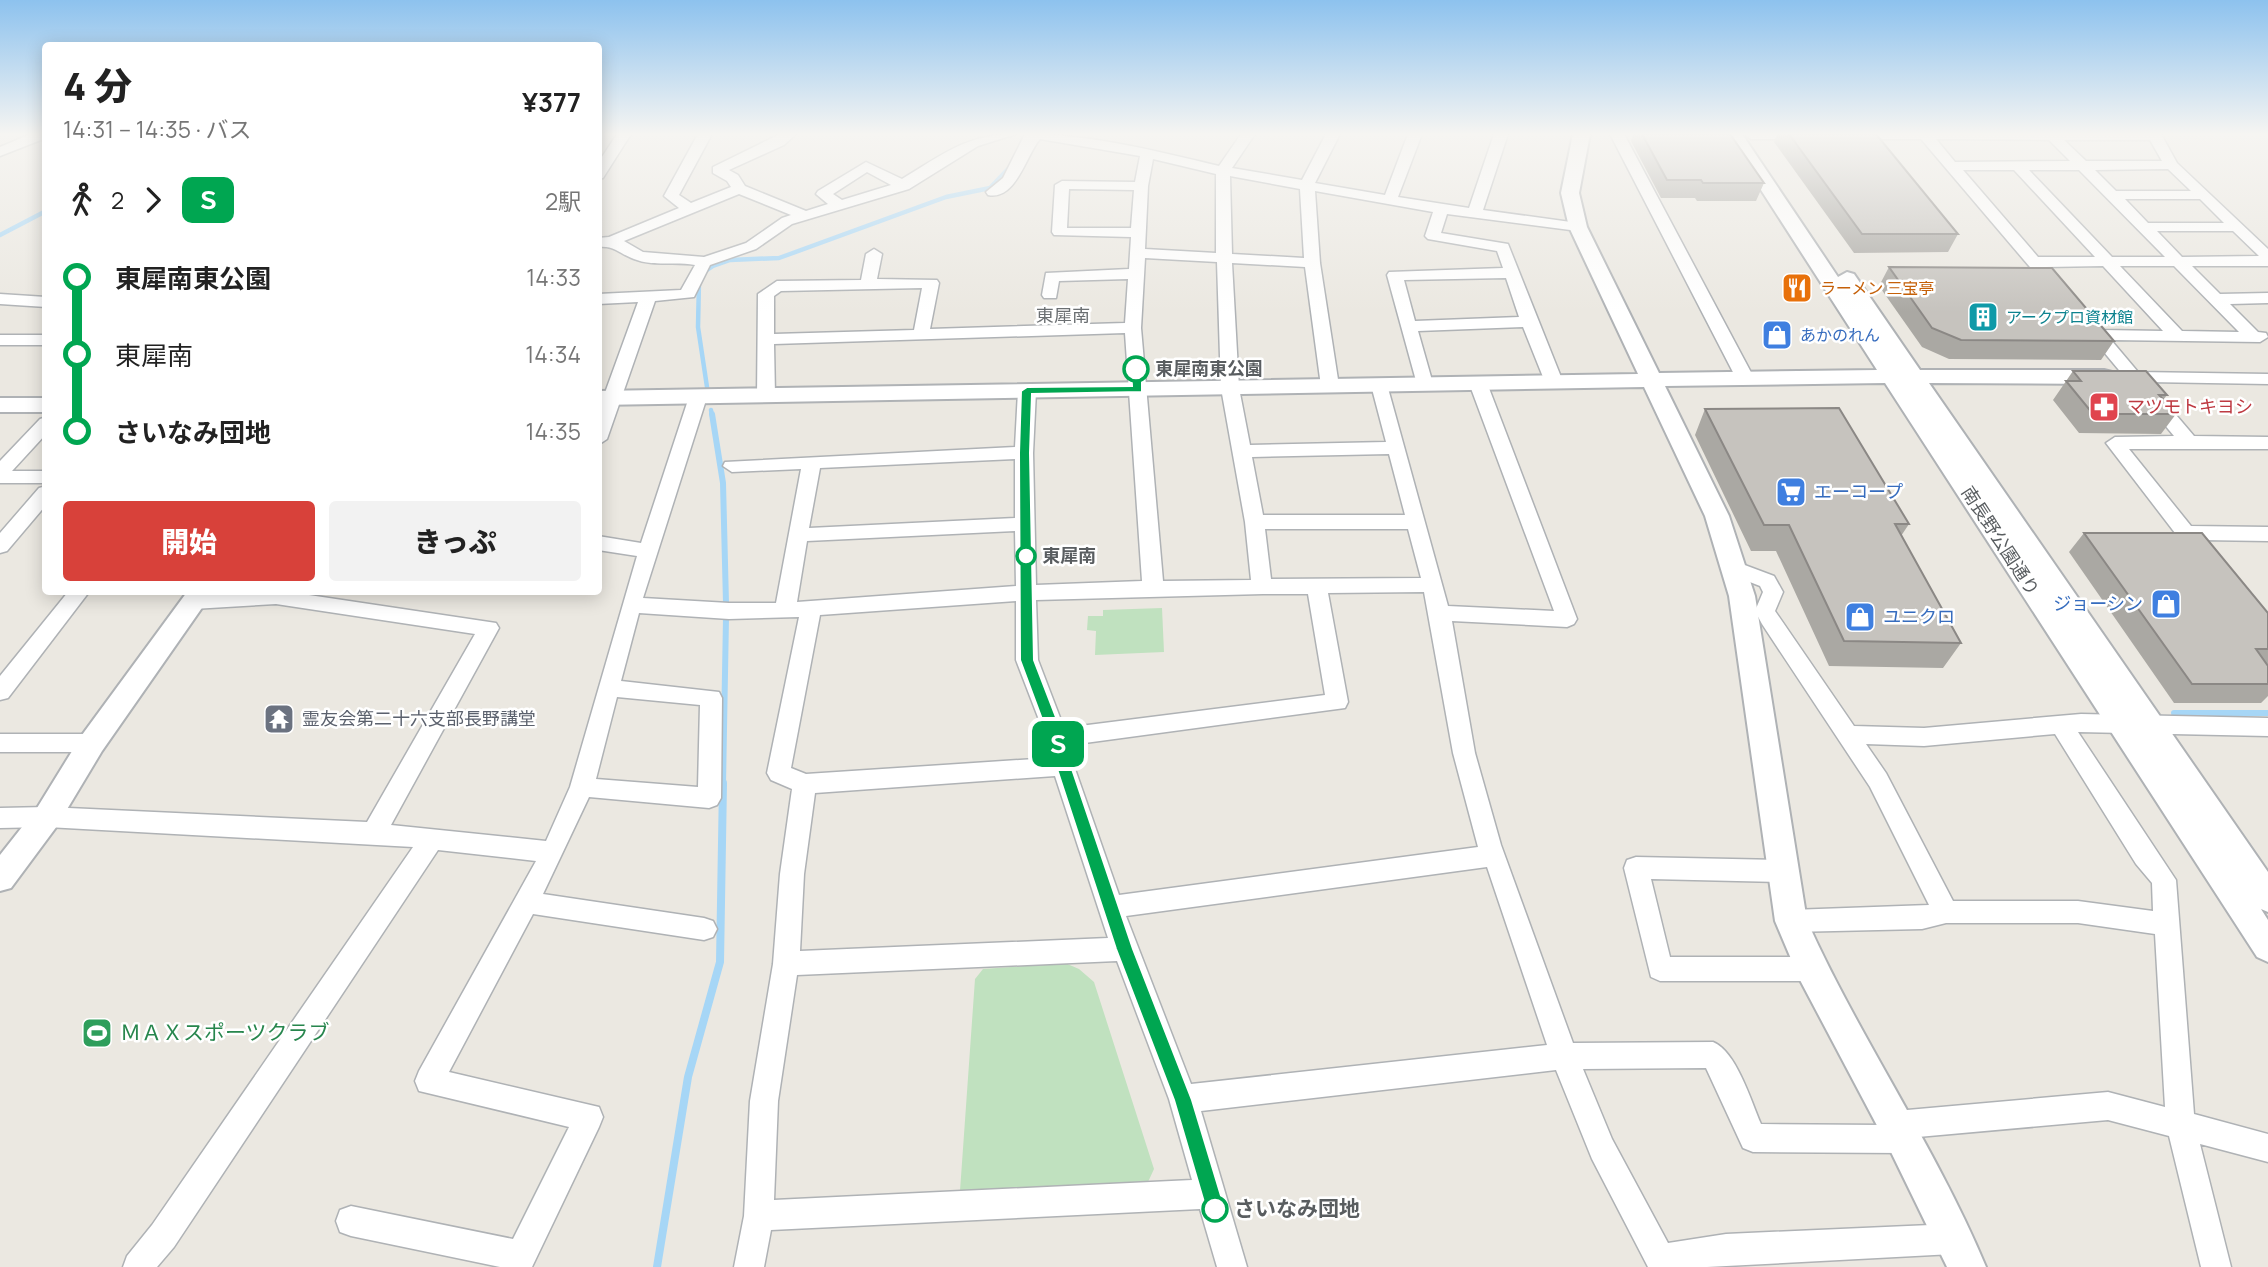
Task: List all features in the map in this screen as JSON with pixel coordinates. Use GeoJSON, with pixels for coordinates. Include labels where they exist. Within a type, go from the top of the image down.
{"type":"FeatureCollection","features":[{"type":"Feature","properties":{"kind":"street"},"geometry":{"type":"LineString","coordinates":[[673,193],[671,196],[688,208]]}},
{"type":"Feature","properties":{"kind":"street"},"geometry":{"type":"LineString","coordinates":[[605,242],[728,193]]}},
{"type":"Feature","properties":{"kind":"street"},"geometry":{"type":"LineString","coordinates":[[749,193],[802,215]]}},
{"type":"Feature","properties":{"kind":"street"},"geometry":{"type":"LineString","coordinates":[[824,193],[839,205]]}},
{"type":"Feature","properties":{"kind":"street"},"geometry":{"type":"LineString","coordinates":[[605,242],[639,256],[704,262],[730,256],[751,246],[787,221],[802,215],[880,193]]}},
{"type":"Feature","properties":{"kind":"street"},"geometry":{"type":"LineString","coordinates":[[1061,193],[1059,232],[1139,233]]}},
{"type":"Feature","properties":{"kind":"street"},"geometry":{"type":"LineString","coordinates":[[1141,193],[1133,328],[1153,588]]}},
{"type":"Feature","properties":{"kind":"street"},"geometry":{"type":"LineString","coordinates":[[1223,193],[1230,388],[1255,522],[1262,587]]}},
{"type":"Feature","properties":{"kind":"street"},"geometry":{"type":"LineString","coordinates":[[1308,193],[1312,263],[1330,386]]}},
{"type":"Feature","properties":{"kind":"street"},"geometry":{"type":"LineString","coordinates":[[1355,193],[1441,209],[1578,228]]}},
{"type":"Feature","properties":{"kind":"street"},"geometry":{"type":"LineString","coordinates":[[1391,200],[1393,193]]}},
{"type":"Feature","properties":{"kind":"street"},"geometry":{"type":"LineString","coordinates":[[1474,214],[1481,193]]}},
{"type":"Feature","properties":{"kind":"street"},"geometry":{"type":"LineString","coordinates":[[1112,907],[1492,856],[1494,853],[1564,1056],[1602,1149],[1663,1263],[1726,1249],[1960,1253],[1900,1132],[1812,969],[1791,921],[1742,596],[1734,568],[1717,516],[1578,228],[1570,193]]}},
{"type":"Feature","properties":{"kind":"street"},"geometry":{"type":"LineString","coordinates":[[1648,193],[1745,378]]}},
{"type":"Feature","properties":{"kind":"street","name":"南長野公園通り"},"geometry":{"type":"LineString","coordinates":[[1775,193],[2268,898]]}},
{"type":"Feature","properties":{"kind":"street","name":"南長野公園通り"},"geometry":{"type":"LineString","coordinates":[[1788,193],[2121,724],[2268,947]]}},
{"type":"Feature","properties":{"kind":"street"},"geometry":{"type":"LineString","coordinates":[[1975,193],[2189,442]]}},
{"type":"Feature","properties":{"kind":"street"},"geometry":{"type":"LineString","coordinates":[[2043,193],[2177,336]]}},
{"type":"Feature","properties":{"kind":"street"},"geometry":{"type":"LineString","coordinates":[[2113,195],[2204,195],[2268,259]]}},
{"type":"Feature","properties":{"kind":"street"},"geometry":{"type":"LineString","coordinates":[[2113,195],[2217,299],[2261,337]]}},
{"type":"Feature","properties":{"kind":"street"},"geometry":{"type":"LineString","coordinates":[[1441,209],[1433,236],[1503,247],[1529,322],[1554,382]]}},
{"type":"Feature","properties":{"kind":"street"},"geometry":{"type":"LineString","coordinates":[[2145,226],[2237,227]]}},
{"type":"Feature","properties":{"kind":"street"},"geometry":{"type":"LineString","coordinates":[[1138,253],[1312,263]]}},
{"type":"Feature","properties":{"kind":"street"},"geometry":{"type":"LineString","coordinates":[[869,284],[874,254]]}},
{"type":"Feature","properties":{"kind":"street"},"geometry":{"type":"LineString","coordinates":[[2034,262],[2268,259]]}},
{"type":"Feature","properties":{"kind":"street"},"geometry":{"type":"LineString","coordinates":[[602,299],[688,294],[692,281],[704,262]]}},
{"type":"Feature","properties":{"kind":"street"},"geometry":{"type":"LineString","coordinates":[[1424,384],[1395,275],[1512,272]]}},
{"type":"Feature","properties":{"kind":"street"},"geometry":{"type":"LineString","coordinates":[[1050,295],[1052,276],[1136,274]]}},
{"type":"Feature","properties":{"kind":"street"},"geometry":{"type":"LineString","coordinates":[[766,396],[766,294],[777,286],[931,283],[921,335]]}},
{"type":"Feature","properties":{"kind":"street"},"geometry":{"type":"LineString","coordinates":[[602,421],[607,398],[648,297]]}},
{"type":"Feature","properties":{"kind":"street"},"geometry":{"type":"LineString","coordinates":[[0,299],[42,302]]}},
{"type":"Feature","properties":{"kind":"street"},"geometry":{"type":"LineString","coordinates":[[2217,299],[2268,299]]}},
{"type":"Feature","properties":{"kind":"street"},"geometry":{"type":"LineString","coordinates":[[1409,326],[1529,322]]}},
{"type":"Feature","properties":{"kind":"street"},"geometry":{"type":"LineString","coordinates":[[766,339],[1133,328]]}},
{"type":"Feature","properties":{"kind":"street"},"geometry":{"type":"LineString","coordinates":[[2098,335],[2261,337]]}},
{"type":"Feature","properties":{"kind":"street"},"geometry":{"type":"LineString","coordinates":[[0,340],[42,340]]}},
{"type":"Feature","properties":{"kind":"street"},"geometry":{"type":"LineString","coordinates":[[607,398],[1903,376],[2268,379]]}},
{"type":"Feature","properties":{"kind":"street"},"geometry":{"type":"LineString","coordinates":[[1440,612],[1567,619],[1478,383]]}},
{"type":"Feature","properties":{"kind":"street"},"geometry":{"type":"LineString","coordinates":[[1380,385],[1440,612],[1464,753],[1492,856]]}},
{"type":"Feature","properties":{"kind":"street"},"geometry":{"type":"LineString","coordinates":[[1027,391],[1024,453],[1027,660],[1057,738],[1063,766],[1125,949],[1183,1100],[1232,1267]]}},
{"type":"Feature","properties":{"kind":"street"},"geometry":{"type":"LineString","coordinates":[[351,1221],[518,1261],[589,1117],[429,1081],[553,852],[582,787],[631,605],[698,397]]}},
{"type":"Feature","properties":{"kind":"street"},"geometry":{"type":"LineString","coordinates":[[0,405],[42,405]]}},
{"type":"Feature","properties":{"kind":"street"},"geometry":{"type":"LineString","coordinates":[[0,474],[42,427]]}},
{"type":"Feature","properties":{"kind":"street"},"geometry":{"type":"LineString","coordinates":[[2211,565],[2115,443],[2268,443]]}},
{"type":"Feature","properties":{"kind":"street"},"geometry":{"type":"LineString","coordinates":[[1242,451],[1397,448]]}},
{"type":"Feature","properties":{"kind":"street"},"geometry":{"type":"LineString","coordinates":[[732,466],[1024,453]]}},
{"type":"Feature","properties":{"kind":"street"},"geometry":{"type":"LineString","coordinates":[[785,610],[811,464]]}},
{"type":"Feature","properties":{"kind":"street"},"geometry":{"type":"LineString","coordinates":[[0,474],[42,477]]}},
{"type":"Feature","properties":{"kind":"street"},"geometry":{"type":"LineString","coordinates":[[0,546],[42,497]]}},
{"type":"Feature","properties":{"kind":"street"},"geometry":{"type":"LineString","coordinates":[[1255,522],[1415,522]]}},
{"type":"Feature","properties":{"kind":"street"},"geometry":{"type":"LineString","coordinates":[[800,535],[1025,524]]}},
{"type":"Feature","properties":{"kind":"street"},"geometry":{"type":"LineString","coordinates":[[2186,533],[2268,534]]}},
{"type":"Feature","properties":{"kind":"street"},"geometry":{"type":"LineString","coordinates":[[602,544],[648,551]]}},
{"type":"Feature","properties":{"kind":"street"},"geometry":{"type":"LineString","coordinates":[[1734,568],[1767,581],[1773,592],[1765,611],[1768,618],[1878,780],[1946,912]]}},
{"type":"Feature","properties":{"kind":"street"},"geometry":{"type":"LineString","coordinates":[[631,605],[729,611],[785,610],[1027,593],[1153,588],[1432,585]]}},
{"type":"Feature","properties":{"kind":"street"},"geometry":{"type":"LineString","coordinates":[[1057,738],[1337,702],[1317,586]]}},
{"type":"Feature","properties":{"kind":"street"},"geometry":{"type":"LineString","coordinates":[[0,692],[77,595]]}},
{"type":"Feature","properties":{"kind":"street"},"geometry":{"type":"LineString","coordinates":[[0,878],[47,817],[92,743],[197,597],[251,595]]}},
{"type":"Feature","properties":{"kind":"street"},"geometry":{"type":"LineString","coordinates":[[284,595],[489,628],[374,833]]}},
{"type":"Feature","properties":{"kind":"street"},"geometry":{"type":"LineString","coordinates":[[811,608],[779,773],[804,784],[1063,766]]}},
{"type":"Feature","properties":{"kind":"street"},"geometry":{"type":"LineString","coordinates":[[582,787],[709,798],[711,698],[610,688]]}},
{"type":"Feature","properties":{"kind":"street"},"geometry":{"type":"LineString","coordinates":[[1849,735],[1924,737],[2081,723],[2268,727]]}},
{"type":"Feature","properties":{"kind":"street"},"geometry":{"type":"LineString","coordinates":[[2062,726],[2145,857],[2164,880],[2180,1123],[2216,1267]]}},
{"type":"Feature","properties":{"kind":"street"},"geometry":{"type":"LineString","coordinates":[[0,743],[92,743]]}},
{"type":"Feature","properties":{"kind":"street"},"geometry":{"type":"LineString","coordinates":[[749,1267],[760,1216],[764,1101],[786,964],[792,874],[804,784]]}},
{"type":"Feature","properties":{"kind":"street"},"geometry":{"type":"LineString","coordinates":[[0,818],[47,817],[374,833],[553,852]]}},
{"type":"Feature","properties":{"kind":"street"},"geometry":{"type":"LineString","coordinates":[[138,1267],[163,1236],[433,838]]}},
{"type":"Feature","properties":{"kind":"street"},"geometry":{"type":"LineString","coordinates":[[1783,871],[1636,868],[1660,969],[1812,969]]}},
{"type":"Feature","properties":{"kind":"street"},"geometry":{"type":"LineString","coordinates":[[526,902],[704,929]]}},
{"type":"Feature","properties":{"kind":"street"},"geometry":{"type":"LineString","coordinates":[[1791,921],[1922,918],[1946,912],[2078,912],[2166,924]]}},
{"type":"Feature","properties":{"kind":"street"},"geometry":{"type":"LineString","coordinates":[[786,964],[1125,949]]}},
{"type":"Feature","properties":{"kind":"street"},"geometry":{"type":"LineString","coordinates":[[1183,1100],[1564,1056],[1713,1055],[1722,1068],[1753,1138],[1900,1132],[2108,1106],[2268,1148]]}},
{"type":"Feature","properties":{"kind":"street"},"geometry":{"type":"LineString","coordinates":[[760,1216],[1211,1195]]}},
{"type":"Feature","properties":{"kind":"green space"},"geometry":{"type":"Polygon","coordinates":[[[1162,608],[1164,652],[1095,655],[1096,631],[1087,630],[1088,616],[1103,616],[1103,610],[1162,608]]]}},
{"type":"Feature","properties":{"kind":"green space"},"geometry":{"type":"Polygon","coordinates":[[[1065,963],[1079,969],[1094,982],[1154,1169],[1148,1182],[1140,1188],[960,1191],[975,979],[983,969],[1065,963]]]}},
{"type":"Feature","properties":{"kind":"building"},"geometry":{"type":"Polygon","coordinates":[[[1832,193],[1924,193],[1958,234],[1862,234],[1832,193]]]}},
{"type":"Feature","properties":{"kind":"building","name":"アークプロ資材館"},"geometry":{"type":"Polygon","coordinates":[[[1889,267],[2052,268],[2114,341],[1961,340],[1932,328],[1889,267]]]}},
{"type":"Feature","properties":{"kind":"building"},"geometry":{"type":"Polygon","coordinates":[[[2073,371],[2146,371],[2167,395],[2159,395],[2176,414],[2093,414],[2066,381],[2081,381],[2073,371]]]}},
{"type":"Feature","properties":{"kind":"building"},"geometry":{"type":"Polygon","coordinates":[[[1839,408],[1909,524],[1895,524],[1961,643],[1844,641],[1789,525],[1764,525],[1705,409],[1839,408]]]}},
{"type":"Feature","properties":{"kind":"building","name":"ジョーシン"},"geometry":{"type":"Polygon","coordinates":[[[2084,533],[2202,533],[2268,613],[2268,649],[2256,649],[2268,666],[2268,684],[2192,684],[2084,533]]]}},
{"type":"Feature","properties":{"kind":"waterway"},"geometry":{"type":"LineString","coordinates":[[704,272],[730,260],[779,258],[946,197],[965,193]]}},
{"type":"Feature","properties":{"kind":"waterway"},"geometry":{"type":"LineString","coordinates":[[0,235],[42,213]]}},
{"type":"Feature","properties":{"kind":"waterway"},"geometry":{"type":"LineString","coordinates":[[699,281],[698,327],[707,387]]}},
{"type":"Feature","properties":{"kind":"waterway"},"geometry":{"type":"LineString","coordinates":[[711,410],[712,416]]}},
{"type":"Feature","properties":{"kind":"waterway"},"geometry":{"type":"LineString","coordinates":[[712,414],[723,483],[726,603]]}},
{"type":"Feature","properties":{"kind":"waterway"},"geometry":{"type":"LineString","coordinates":[[723,785],[726,618]]}},
{"type":"Feature","properties":{"kind":"waterway"},"geometry":{"type":"LineString","coordinates":[[2174,713],[2268,713]]}},
{"type":"Feature","properties":{"kind":"waterway"},"geometry":{"type":"LineString","coordinates":[[657,1267],[688,1077],[720,962],[723,783]]}},
{"type":"Feature","properties":{"kind":"bus line","name":"Ｓ"},"geometry":{"type":"LineString","coordinates":[[1136,369],[1138,390],[1027,391],[1024,453],[1027,660],[1057,738],[1063,766],[1125,949],[1183,1100],[1215,1209]]}},
{"type":"Feature","properties":{"kind":"place","name":"ラーメン 三宝亭"},"geometry":{"type":"Point","coordinates":[1797,288]}},
{"type":"Feature","properties":{"kind":"place","name":"アークプロ資材館"},"geometry":{"type":"Point","coordinates":[1983,317]}},
{"type":"Feature","properties":{"kind":"place","name":"あかのれん"},"geometry":{"type":"Point","coordinates":[1777,335]}},
{"type":"Feature","properties":{"kind":"place","name":"東犀南東公園"},"geometry":{"type":"Point","coordinates":[1136,369]}},
{"type":"Feature","properties":{"kind":"place","name":"マツモトキヨシ"},"geometry":{"type":"Point","coordinates":[2104,407]}},
{"type":"Feature","properties":{"kind":"place","name":"エーコープ"},"geometry":{"type":"Point","coordinates":[1791,492]}},
{"type":"Feature","properties":{"kind":"place","name":"東犀南"},"geometry":{"type":"Point","coordinates":[1026,556]}},
{"type":"Feature","properties":{"kind":"place","name":"ジョーシン"},"geometry":{"type":"Point","coordinates":[2166,604]}},
{"type":"Feature","properties":{"kind":"place","name":"ユニクロ"},"geometry":{"type":"Point","coordinates":[1860,617]}},
{"type":"Feature","properties":{"kind":"place","name":"霊友会第二十六支部長野講堂"},"geometry":{"type":"Point","coordinates":[279,719]}},
{"type":"Feature","properties":{"kind":"place","name":"ＭＡＸスポーツクラブ"},"geometry":{"type":"Point","coordinates":[97,1033]}},
{"type":"Feature","properties":{"kind":"place","name":"さいなみ団地"},"geometry":{"type":"Point","coordinates":[1215,1209]}},
{"type":"Feature","properties":{"kind":"district","name":"東犀南"},"geometry":{"type":"Point","coordinates":[1063,316]}}]}
